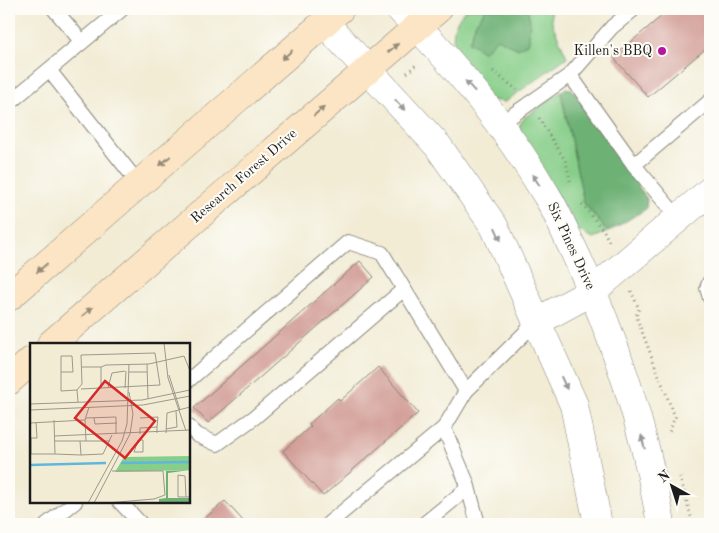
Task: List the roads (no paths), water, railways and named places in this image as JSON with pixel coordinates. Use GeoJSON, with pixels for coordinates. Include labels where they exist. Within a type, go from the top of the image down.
{"type":"FeatureCollection","features":[{"type":"Feature","properties":{"kind":"main road"},"geometry":{"type":"LineString","coordinates":[[9,297],[139,184],[326,13]]}},
{"type":"Feature","properties":{"kind":"main road","name":"Research Forest Drive"},"geometry":{"type":"LineString","coordinates":[[52,343],[367,69],[419,15]]}},
{"type":"Feature","properties":{"kind":"main road"},"geometry":{"type":"LineString","coordinates":[[9,381],[30,362]]}},
{"type":"Feature","properties":{"kind":"street"},"geometry":{"type":"LineString","coordinates":[[326,13],[367,69],[438,146],[494,226],[574,405],[598,524]]}},
{"type":"Feature","properties":{"kind":"street","name":"Six Pines Drive"},"geometry":{"type":"LineString","coordinates":[[419,15],[500,124],[548,197],[593,291],[632,397],[656,491],[661,524]]}},
{"type":"Feature","properties":{"kind":"street"},"geometry":{"type":"LineString","coordinates":[[536,322],[593,291],[678,218],[707,200]]}},
{"type":"Feature","properties":{"kind":"lane"},"geometry":{"type":"LineString","coordinates":[[54,9],[82,42]]}},
{"type":"Feature","properties":{"kind":"lane"},"geometry":{"type":"LineString","coordinates":[[10,98],[49,70],[122,9]]}},
{"type":"Feature","properties":{"kind":"lane"},"geometry":{"type":"LineString","coordinates":[[500,124],[570,75],[600,40],[634,9]]}},
{"type":"Feature","properties":{"kind":"lane"},"geometry":{"type":"LineString","coordinates":[[49,70],[139,184]]}},
{"type":"Feature","properties":{"kind":"lane"},"geometry":{"type":"LineString","coordinates":[[570,75],[634,165],[678,218]]}},
{"type":"Feature","properties":{"kind":"lane"},"geometry":{"type":"LineString","coordinates":[[634,165],[710,101]]}},
{"type":"Feature","properties":{"kind":"lane"},"geometry":{"type":"LineString","coordinates":[[190,379],[348,242],[382,253],[466,391]]}},
{"type":"Feature","properties":{"kind":"lane"},"geometry":{"type":"LineString","coordinates":[[710,281],[707,288],[710,298]]}},
{"type":"Feature","properties":{"kind":"lane"},"geometry":{"type":"LineString","coordinates":[[190,428],[198,435],[218,444],[255,417],[404,289]]}},
{"type":"Feature","properties":{"kind":"lane"},"geometry":{"type":"LineString","coordinates":[[328,524],[444,428],[466,391],[536,322]]}},
{"type":"Feature","properties":{"kind":"lane"},"geometry":{"type":"LineString","coordinates":[[444,428],[468,488],[478,524]]}},
{"type":"Feature","properties":{"kind":"lane"},"geometry":{"type":"LineString","coordinates":[[424,524],[468,488]]}},
{"type":"Feature","properties":{"kind":"lane"},"geometry":{"type":"LineString","coordinates":[[47,524],[74,503]]}},
{"type":"Feature","properties":{"kind":"lane"},"geometry":{"type":"LineString","coordinates":[[121,503],[141,524]]}},
{"type":"Feature","properties":{"kind":"place","name":"Killen's BBQ"},"geometry":{"type":"Point","coordinates":[662,51]}}]}
